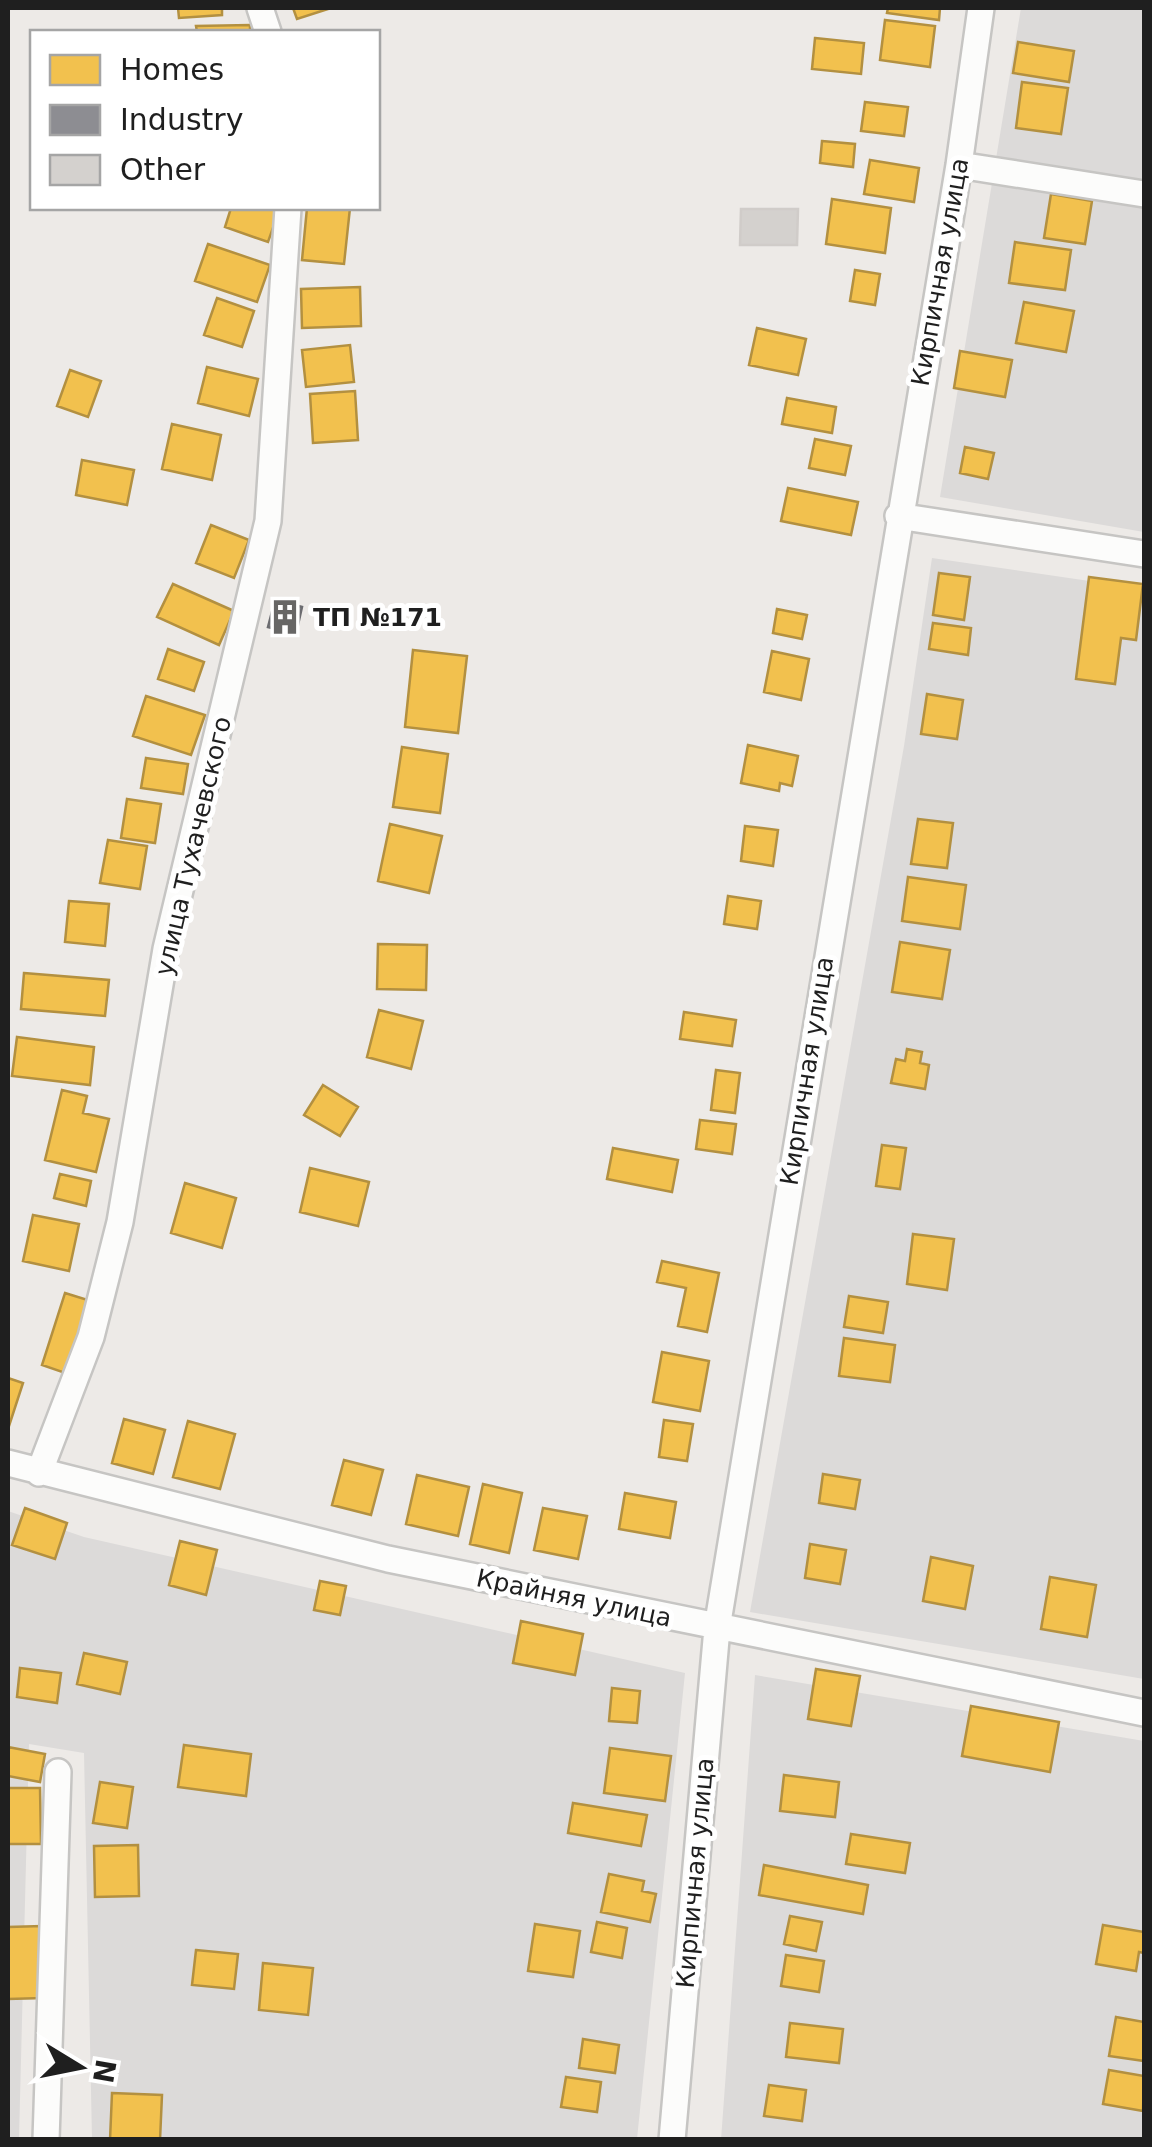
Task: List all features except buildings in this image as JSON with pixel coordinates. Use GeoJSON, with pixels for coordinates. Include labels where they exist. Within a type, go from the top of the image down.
{"type":"FeatureCollection","features":[{"type":"Feature","properties":{"kind":"street","name":"Кирпичная улица"},"geometry":{"type":"LineString","coordinates":[[672,2140],[716,1628],[898,516],[960,165],[981,8]]}},
{"type":"Feature","properties":{"kind":"street"},"geometry":{"type":"LineString","coordinates":[[960,165],[1144,194]]}},
{"type":"Feature","properties":{"kind":"street","name":"улица Тухачевского"},"geometry":{"type":"LineString","coordinates":[[38,1473],[91,1337],[120,1222],[166,949],[268,521],[288,210]]}},
{"type":"Feature","properties":{"kind":"street"},"geometry":{"type":"LineString","coordinates":[[898,516],[1144,554]]}},
{"type":"Feature","properties":{"kind":"street","name":"Крайняя улица"},"geometry":{"type":"LineString","coordinates":[[8,1464],[388,1559],[1144,1713]]}},
{"type":"Feature","properties":{"kind":"street"},"geometry":{"type":"LineString","coordinates":[[46,2140],[58,1772]]}},
{"type":"Feature","properties":{"kind":"shaded area"},"geometry":{"type":"Polygon","coordinates":[[[1021,8],[1144,8],[1144,532],[940,497],[1021,8]]]}},
{"type":"Feature","properties":{"kind":"shaded area"},"geometry":{"type":"Polygon","coordinates":[[[932,558],[1144,589],[1144,1679],[750,1612],[904,746],[932,558]]]}},
{"type":"Feature","properties":{"kind":"shaded area"},"geometry":{"type":"Polygon","coordinates":[[[8,1511],[84,1537],[685,1673],[637,2139],[92,2139],[84,1753],[29,1744],[19,2139],[8,2140],[8,1511]]]}},
{"type":"Feature","properties":{"kind":"shaded area"},"geometry":{"type":"Polygon","coordinates":[[[755,1675],[1144,1741],[1143,2139],[721,2140],[755,1675]]]}},
{"type":"Feature","properties":{"kind":"place","name":"ТП №171"},"geometry":{"type":"Point","coordinates":[285,617]}}]}
